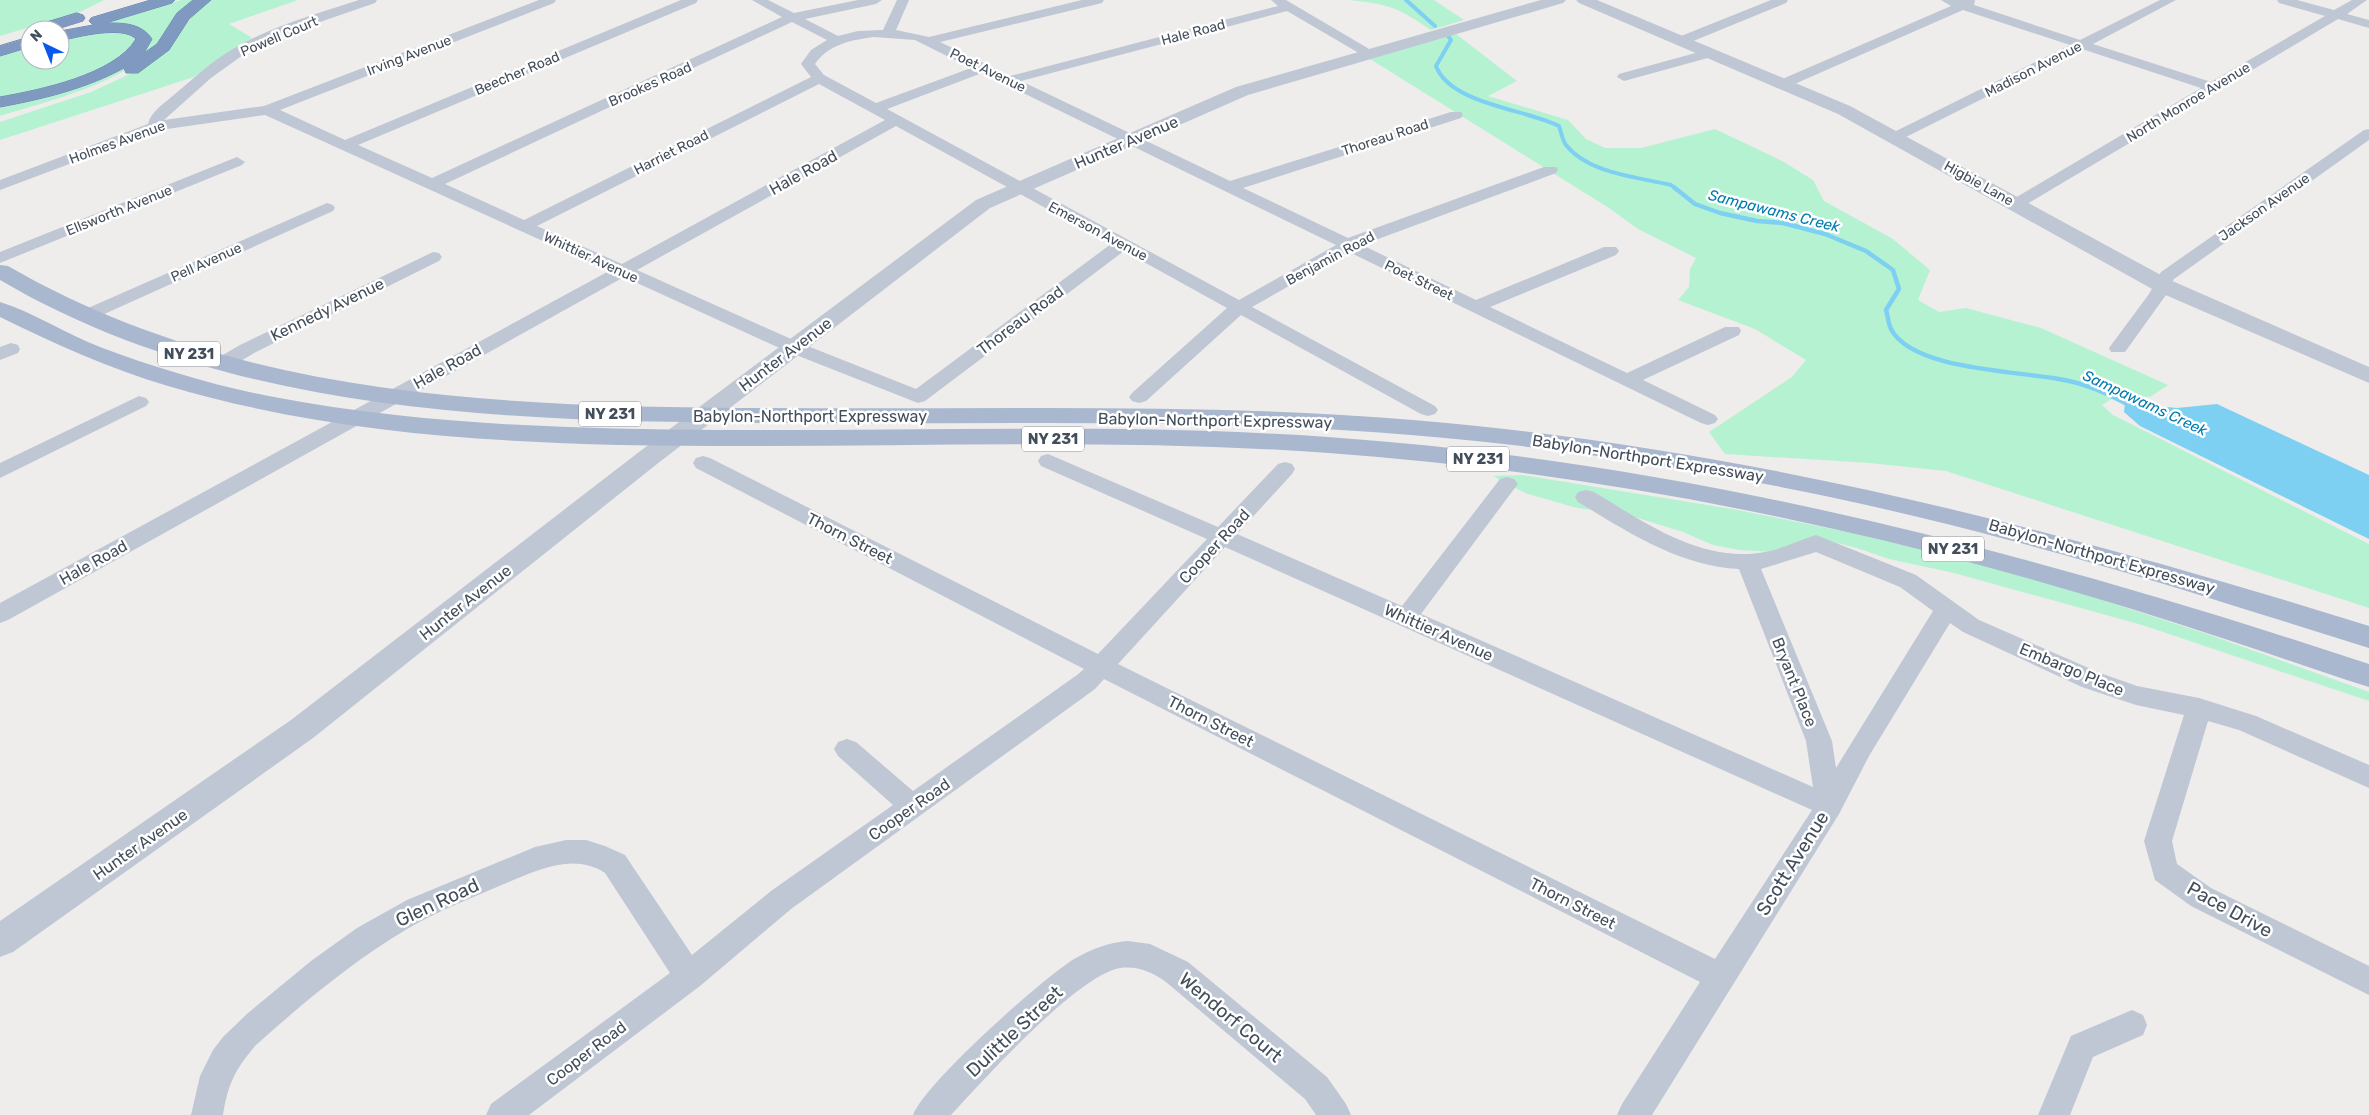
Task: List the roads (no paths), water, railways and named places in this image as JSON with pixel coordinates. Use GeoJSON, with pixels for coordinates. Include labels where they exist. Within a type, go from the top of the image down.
{"type":"FeatureCollection","features":[{"type":"Feature","properties":{"kind":"highway"},"geometry":{"type":"LineString","coordinates":[[70,22],[136,0]]}},
{"type":"Feature","properties":{"kind":"highway"},"geometry":{"type":"LineString","coordinates":[[70,31],[167,0]]}},
{"type":"Feature","properties":{"kind":"highway"},"geometry":{"type":"LineString","coordinates":[[0,118],[84,91],[137,66],[163,47],[183,16],[203,0]]}},
{"type":"Feature","properties":{"kind":"highway"},"geometry":{"type":"LineString","coordinates":[[65,20],[104,3]]}},
{"type":"Feature","properties":{"kind":"highway"},"geometry":{"type":"LineString","coordinates":[[0,102],[50,91],[99,74],[132,56],[140,48],[144,39],[138,32],[120,28],[70,33]]}},
{"type":"Feature","properties":{"kind":"highway"},"geometry":{"type":"LineString","coordinates":[[0,41],[20,38]]}},
{"type":"Feature","properties":{"kind":"highway"},"geometry":{"type":"LineString","coordinates":[[0,51],[20,41]]}},
{"type":"Feature","properties":{"kind":"main road","name":"Babylon-Northport Expressway"},"geometry":{"type":"LineString","coordinates":[[0,271],[48,299],[149,341],[223,363],[280,377],[392,397],[438,403],[557,412],[704,416],[1222,418],[1413,428],[1571,444],[1706,465],[1810,484],[1970,520],[2147,568],[2369,637]]}},
{"type":"Feature","properties":{"kind":"main road","name":"Babylon-Northport Expressway"},"geometry":{"type":"LineString","coordinates":[[0,309],[66,343],[162,377],[254,400],[356,417],[510,433],[676,437],[1224,440],[1378,449],[1526,465],[1695,492],[1908,538],[2141,601],[2369,676]]}},
{"type":"Feature","properties":{"kind":"street","name":"Powell Court"},"geometry":{"type":"LineString","coordinates":[[155,127],[157,117],[218,65],[240,51],[276,34],[371,0]]}},
{"type":"Feature","properties":{"kind":"street","name":"Irving Avenue"},"geometry":{"type":"LineString","coordinates":[[267,110],[550,0]]}},
{"type":"Feature","properties":{"kind":"street","name":"Beecher Road"},"geometry":{"type":"LineString","coordinates":[[343,146],[692,0]]}},
{"type":"Feature","properties":{"kind":"street"},"geometry":{"type":"LineString","coordinates":[[758,0],[837,40]]}},
{"type":"Feature","properties":{"kind":"street","name":"Brookes Road"},"geometry":{"type":"LineString","coordinates":[[430,185],[791,18],[876,0]]}},
{"type":"Feature","properties":{"kind":"street"},"geometry":{"type":"LineString","coordinates":[[888,33],[903,0]]}},
{"type":"Feature","properties":{"kind":"street"},"geometry":{"type":"LineString","coordinates":[[928,41],[1098,0]]}},
{"type":"Feature","properties":{"kind":"street"},"geometry":{"type":"LineString","coordinates":[[1276,0],[1369,53]]}},
{"type":"Feature","properties":{"kind":"street","name":"Hunter Avenue"},"geometry":{"type":"LineString","coordinates":[[0,941],[309,724],[676,437],[983,204],[1242,92],[1369,53],[1558,0]]}},
{"type":"Feature","properties":{"kind":"street","name":"Higbie Lane"},"geometry":{"type":"LineString","coordinates":[[1584,0],[1844,110],[2162,285],[2369,376]]}},
{"type":"Feature","properties":{"kind":"street"},"geometry":{"type":"LineString","coordinates":[[1682,41],[1782,0]]}},
{"type":"Feature","properties":{"kind":"street"},"geometry":{"type":"LineString","coordinates":[[1947,0],[1969,3],[2081,44],[2211,87]]}},
{"type":"Feature","properties":{"kind":"street","name":"Madison Avenue"},"geometry":{"type":"LineString","coordinates":[[1895,137],[2170,0]]}},
{"type":"Feature","properties":{"kind":"street"},"geometry":{"type":"LineString","coordinates":[[2283,0],[2369,24]]}},
{"type":"Feature","properties":{"kind":"street","name":"North Monroe Avenue"},"geometry":{"type":"LineString","coordinates":[[2016,204],[2360,0]]}},
{"type":"Feature","properties":{"kind":"street"},"geometry":{"type":"LineString","coordinates":[[1785,84],[1969,3]]}},
{"type":"Feature","properties":{"kind":"street","name":"Hale Road"},"geometry":{"type":"LineString","coordinates":[[1009,80],[1289,7]]}},
{"type":"Feature","properties":{"kind":"street","name":"Poet Avenue"},"geometry":{"type":"LineString","coordinates":[[837,40],[863,34],[888,33],[908,35],[928,41],[1131,140]]}},
{"type":"Feature","properties":{"kind":"street"},"geometry":{"type":"LineString","coordinates":[[819,78],[808,64],[818,50],[837,40]]}},
{"type":"Feature","properties":{"kind":"street"},"geometry":{"type":"LineString","coordinates":[[1624,78],[1710,53]]}},
{"type":"Feature","properties":{"kind":"street"},"geometry":{"type":"LineString","coordinates":[[874,109],[983,68]]}},
{"type":"Feature","properties":{"kind":"street","name":"Emerson Avenue"},"geometry":{"type":"LineString","coordinates":[[819,78],[1018,189],[1428,410]]}},
{"type":"Feature","properties":{"kind":"street","name":"Harriet Road"},"geometry":{"type":"LineString","coordinates":[[524,226],[819,78]]}},
{"type":"Feature","properties":{"kind":"street","name":"Holmes Avenue"},"geometry":{"type":"LineString","coordinates":[[0,185],[155,127],[176,122],[267,110]]}},
{"type":"Feature","properties":{"kind":"street","name":"Whittier Avenue"},"geometry":{"type":"LineString","coordinates":[[267,110],[343,146],[793,347],[918,397]]}},
{"type":"Feature","properties":{"kind":"street","name":"Thoreau Road"},"geometry":{"type":"LineString","coordinates":[[1229,188],[1456,115]]}},
{"type":"Feature","properties":{"kind":"street","name":"Hale Road"},"geometry":{"type":"LineString","coordinates":[[0,614],[896,120]]}},
{"type":"Feature","properties":{"kind":"street","name":"Jackson Avenue"},"geometry":{"type":"LineString","coordinates":[[2162,285],[2167,276],[2369,132]]}},
{"type":"Feature","properties":{"kind":"street","name":"Poet Street"},"geometry":{"type":"LineString","coordinates":[[1131,140],[1708,419]]}},
{"type":"Feature","properties":{"kind":"street","name":"Ellsworth Avenue"},"geometry":{"type":"LineString","coordinates":[[0,258],[238,162]]}},
{"type":"Feature","properties":{"kind":"street","name":"Benjamin Road"},"geometry":{"type":"LineString","coordinates":[[1139,397],[1239,307],[1348,245],[1361,238],[1550,170]]}},
{"type":"Feature","properties":{"kind":"street","name":"Pell Avenue"},"geometry":{"type":"LineString","coordinates":[[85,316],[327,208]]}},
{"type":"Feature","properties":{"kind":"street","name":"Thoreau Road"},"geometry":{"type":"LineString","coordinates":[[918,397],[1122,244]]}},
{"type":"Feature","properties":{"kind":"street"},"geometry":{"type":"LineString","coordinates":[[1474,307],[1610,251]]}},
{"type":"Feature","properties":{"kind":"street","name":"Kennedy Avenue"},"geometry":{"type":"LineString","coordinates":[[223,363],[246,349],[433,257]]}},
{"type":"Feature","properties":{"kind":"street"},"geometry":{"type":"LineString","coordinates":[[2118,348],[2162,285]]}},
{"type":"Feature","properties":{"kind":"street"},"geometry":{"type":"LineString","coordinates":[[1628,380],[1732,331]]}},
{"type":"Feature","properties":{"kind":"street"},"geometry":{"type":"LineString","coordinates":[[0,472],[139,402]]}},
{"type":"Feature","properties":{"kind":"street","name":"Whittier Avenue"},"geometry":{"type":"LineString","coordinates":[[1048,461],[1406,617],[1828,806]]}},
{"type":"Feature","properties":{"kind":"street","name":"Thorn Street"},"geometry":{"type":"LineString","coordinates":[[702,463],[1102,667],[1720,977]]}},
{"type":"Feature","properties":{"kind":"street","name":"Cooper Road"},"geometry":{"type":"LineString","coordinates":[[502,1115],[689,976],[781,900],[1086,682],[1285,469]]}},
{"type":"Feature","properties":{"kind":"street"},"geometry":{"type":"LineString","coordinates":[[1406,617],[1507,484]]}},
{"type":"Feature","properties":{"kind":"street"},"geometry":{"type":"LineString","coordinates":[[1586,497],[1650,534],[1686,550],[1714,558],[1747,562]]}},
{"type":"Feature","properties":{"kind":"street","name":"Embargo Place"},"geometry":{"type":"LineString","coordinates":[[1747,562],[1776,558],[1816,543],[1908,581],[1971,626],[2091,680],[2136,695],[2199,708],[2247,723],[2369,778]]}},
{"type":"Feature","properties":{"kind":"street","name":"Bryant Place"},"geometry":{"type":"LineString","coordinates":[[1747,562],[1819,740],[1828,806]]}},
{"type":"Feature","properties":{"kind":"street","name":"Scott Avenue"},"geometry":{"type":"LineString","coordinates":[[1633,1115],[1828,806],[1860,749],[1946,609]]}},
{"type":"Feature","properties":{"kind":"street","name":"Pace Drive"},"geometry":{"type":"LineString","coordinates":[[2199,708],[2158,841],[2165,871],[2201,897],[2369,981]]}},
{"type":"Feature","properties":{"kind":"street"},"geometry":{"type":"LineString","coordinates":[[847,749],[913,806]]}},
{"type":"Feature","properties":{"kind":"street","name":"Glen Road"},"geometry":{"type":"LineString","coordinates":[[207,1115],[212,1086],[224,1057],[253,1028],[327,968],[360,943],[404,916],[428,904],[542,857],[571,851],[584,851],[597,853],[615,864],[689,976]]}},
{"type":"Feature","properties":{"kind":"street","name":"Wendorf Court"},"geometry":{"type":"LineString","coordinates":[[1109,958],[1134,954],[1146,956],[1168,966],[1304,1078],[1324,1097],[1335,1115]]}},
{"type":"Feature","properties":{"kind":"street","name":"Dulittle Street"},"geometry":{"type":"LineString","coordinates":[[929,1115],[987,1054],[1061,987],[1084,969],[1109,958]]}},
{"type":"Feature","properties":{"kind":"street"},"geometry":{"type":"LineString","coordinates":[[2054,1115],[2082,1046],[2132,1025]]}},
{"type":"Feature","properties":{"kind":"water"},"geometry":{"type":"Polygon","coordinates":[[[2125,403],[2177,408],[2217,404],[2369,475],[2369,539],[2140,426],[2124,412],[2125,403]]]}},
{"type":"Feature","properties":{"kind":"waterway","name":"Sampawams Creek"},"geometry":{"type":"LineString","coordinates":[[1406,0],[1435,26]]}},
{"type":"Feature","properties":{"kind":"waterway","name":"Sampawams Creek"},"geometry":{"type":"LineString","coordinates":[[1448,36],[1451,40],[1436,66],[1444,79],[1456,89],[1490,104],[1559,126],[1566,145],[1587,162],[1615,173],[1671,185],[1677,190]]}},
{"type":"Feature","properties":{"kind":"waterway","name":"Sampawams Creek"},"geometry":{"type":"LineString","coordinates":[[1675,188],[1695,204],[1720,213],[1757,221],[1783,223],[1825,234],[1866,251],[1893,270],[1899,289],[1886,310],[1890,327],[1903,343],[1920,353],[1943,361],[1968,366],[2078,383],[2131,406]]}}]}
